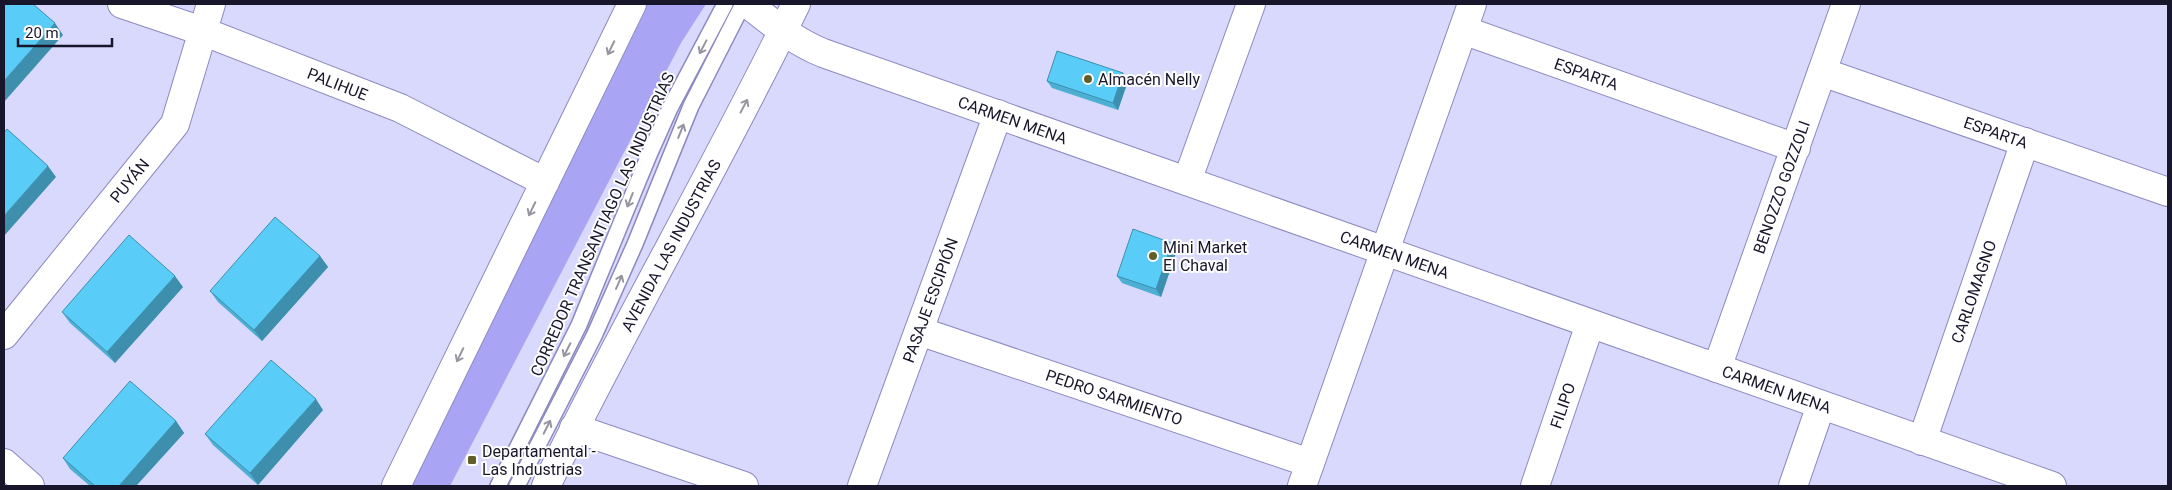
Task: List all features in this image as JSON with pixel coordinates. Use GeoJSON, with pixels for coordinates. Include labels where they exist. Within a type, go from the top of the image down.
{"type":"FeatureCollection","features":[{"type":"Feature","properties":{"kind":"street","name":"PALIHUE"},"geometry":{"type":"LineString","coordinates":[[122,4],[202,31],[400,108],[545,182]]}},
{"type":"Feature","properties":{"kind":"street","name":"PUYÁN"},"geometry":{"type":"LineString","coordinates":[[4,335],[175,124],[211,4]]}},
{"type":"Feature","properties":{"kind":"street"},"geometry":{"type":"LineString","coordinates":[[396,486],[632,4]]}},
{"type":"Feature","properties":{"kind":"street","name":"CARMEN MENA"},"geometry":{"type":"LineString","coordinates":[[748,4],[782,31],[807,47],[823,53],[1717,368],[2038,484]]}},
{"type":"Feature","properties":{"kind":"street","name":"AVENIDA LAS INDUSTRIAS"},"geometry":{"type":"LineString","coordinates":[[546,486],[574,428],[796,4]]}},
{"type":"Feature","properties":{"kind":"street"},"geometry":{"type":"LineString","coordinates":[[1187,181],[1251,4]]}},
{"type":"Feature","properties":{"kind":"street"},"geometry":{"type":"LineString","coordinates":[[1306,475],[1472,4]]}},
{"type":"Feature","properties":{"kind":"street","name":"BENOZZO GOZZOLI"},"geometry":{"type":"LineString","coordinates":[[1717,368],[1846,4]]}},
{"type":"Feature","properties":{"kind":"street","name":"ESPARTA"},"geometry":{"type":"LineString","coordinates":[[1462,30],[1796,148]]}},
{"type":"Feature","properties":{"kind":"street","name":"ESPARTA"},"geometry":{"type":"LineString","coordinates":[[1822,72],[2168,192]]}},
{"type":"Feature","properties":{"kind":"street","name":"PASAJE ESCIPIÓN"},"geometry":{"type":"LineString","coordinates":[[862,486],[998,114]]}},
{"type":"Feature","properties":{"kind":"street","name":"CARLOMAGNO"},"geometry":{"type":"LineString","coordinates":[[1922,441],[2024,142]]}},
{"type":"Feature","properties":{"kind":"street","name":"FILIPO"},"geometry":{"type":"LineString","coordinates":[[1535,486],[1590,324]]}},
{"type":"Feature","properties":{"kind":"street","name":"PEDRO SARMIENTO"},"geometry":{"type":"LineString","coordinates":[[918,331],[1306,475]]}},
{"type":"Feature","properties":{"kind":"street"},"geometry":{"type":"LineString","coordinates":[[1793,486],[1821,405]]}},
{"type":"Feature","properties":{"kind":"street"},"geometry":{"type":"LineString","coordinates":[[574,428],[744,486]]}},
{"type":"Feature","properties":{"kind":"street"},"geometry":{"type":"LineString","coordinates":[[4,463],[30,486]]}},
{"type":"Feature","properties":{"kind":"lane","name":"CORREDOR TRANSANTIAGO LAS INDUSTRIAS"},"geometry":{"type":"LineString","coordinates":[[498,486],[579,325],[670,108],[725,4]]}},
{"type":"Feature","properties":{"kind":"lane","name":"CORREDOR TRANSANTIAGO LAS INDUSTRIAS"},"geometry":{"type":"LineString","coordinates":[[517,486],[594,336],[636,244],[691,106],[743,4]]}},
{"type":"Feature","properties":{"kind":"shaded area"},"geometry":{"type":"Polygon","coordinates":[[[646,4],[706,4],[681,43],[450,486],[408,486],[646,4]]]}},
{"type":"Feature","properties":{"kind":"building"},"geometry":{"type":"Polygon","coordinates":[[[4,4],[33,4],[55,23],[4,81],[4,4]]]}},
{"type":"Feature","properties":{"kind":"building"},"geometry":{"type":"Polygon","coordinates":[[[1057,51],[1123,73],[1113,103],[1047,81],[1057,51]]]}},
{"type":"Feature","properties":{"kind":"building"},"geometry":{"type":"Polygon","coordinates":[[[7,129],[48,166],[4,216],[4,133],[7,129]]]}},
{"type":"Feature","properties":{"kind":"building"},"geometry":{"type":"Polygon","coordinates":[[[275,217],[320,256],[254,330],[210,291],[275,217]]]}},
{"type":"Feature","properties":{"kind":"building"},"geometry":{"type":"Polygon","coordinates":[[[1133,229],[1172,243],[1156,289],[1117,276],[1133,229]]]}},
{"type":"Feature","properties":{"kind":"building"},"geometry":{"type":"Polygon","coordinates":[[[129,235],[175,276],[107,352],[62,312],[129,235]]]}},
{"type":"Feature","properties":{"kind":"building"},"geometry":{"type":"Polygon","coordinates":[[[271,360],[316,399],[250,473],[205,434],[271,360]]]}},
{"type":"Feature","properties":{"kind":"building"},"geometry":{"type":"Polygon","coordinates":[[[130,381],[176,421],[119,486],[95,486],[63,458],[130,381]]]}},
{"type":"Feature","properties":{"kind":"place","name":"Almacén Nelly"},"geometry":{"type":"Point","coordinates":[1088,79]}},
{"type":"Feature","properties":{"kind":"place","name":"Mini Market El Chaval"},"geometry":{"type":"Point","coordinates":[1153,256]}},
{"type":"Feature","properties":{"kind":"place","name":"Departamental - Las Industrias"},"geometry":{"type":"Point","coordinates":[472,460]}}]}
